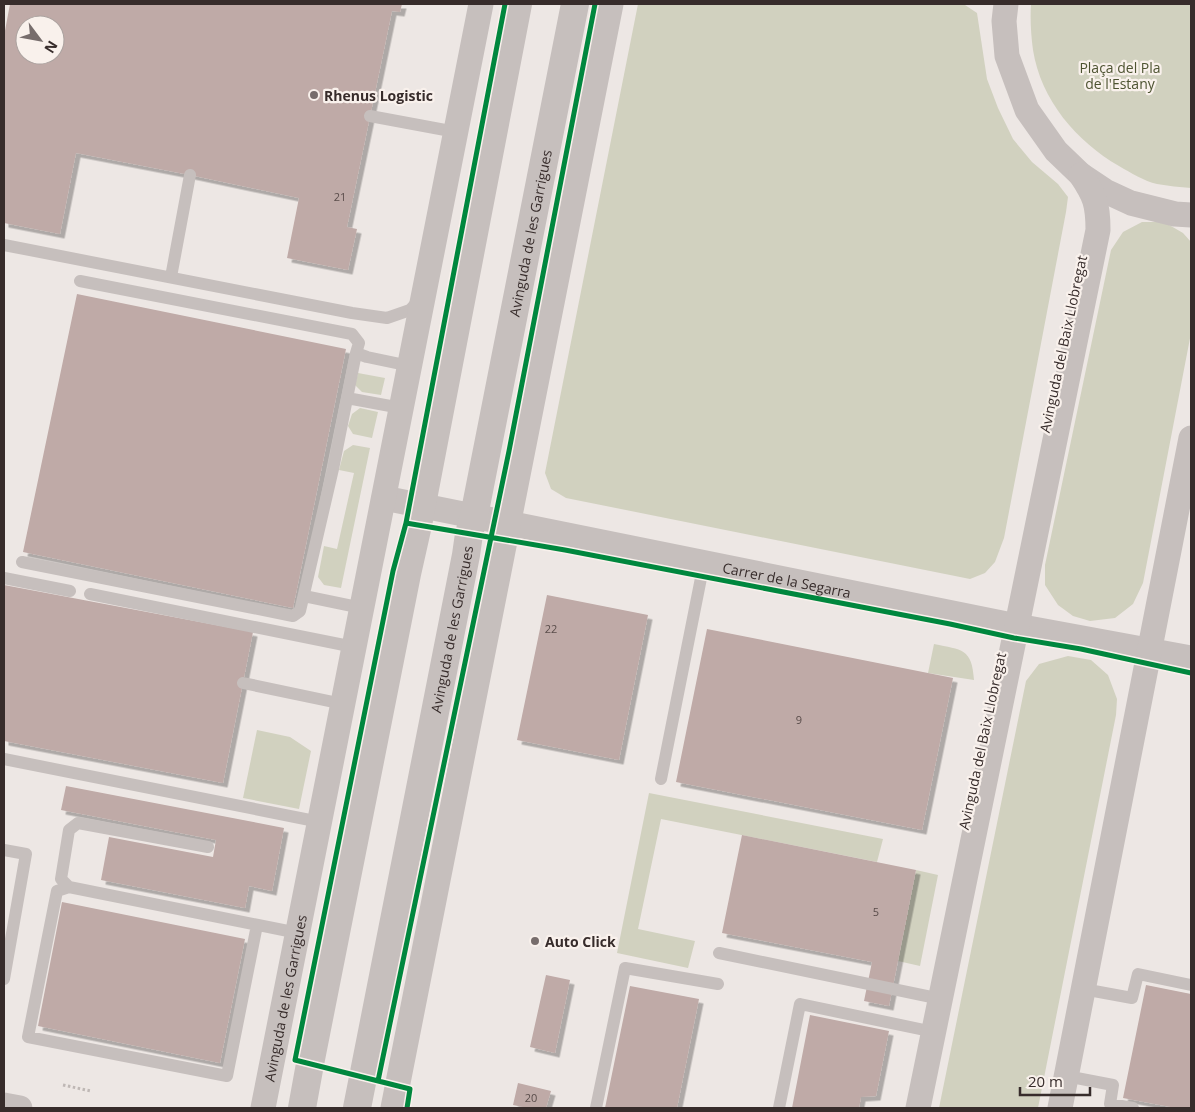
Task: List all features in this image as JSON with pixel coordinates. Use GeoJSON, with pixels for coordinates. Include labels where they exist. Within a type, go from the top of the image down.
{"type":"FeatureCollection","features":[{"type":"Feature","properties":{"kind":"street","name":"Avinguda de les Garrigues"},"geometry":{"type":"LineString","coordinates":[[263,1108],[481,4]]}},
{"type":"Feature","properties":{"kind":"street"},"geometry":{"type":"LineString","coordinates":[[302,1108],[518,4]]}},
{"type":"Feature","properties":{"kind":"street","name":"Avinguda de les Garrigues"},"geometry":{"type":"LineString","coordinates":[[357,1108],[575,4]]}},
{"type":"Feature","properties":{"kind":"street"},"geometry":{"type":"LineString","coordinates":[[393,1108],[611,4]]}},
{"type":"Feature","properties":{"kind":"street"},"geometry":{"type":"LineString","coordinates":[[1006,4],[1004,21],[1007,56],[1027,110],[1056,151],[1081,175],[1105,191],[1131,203],[1175,214],[1191,215]]}},
{"type":"Feature","properties":{"kind":"street","name":"Avinguda del Baix Llobregat"},"geometry":{"type":"LineString","coordinates":[[918,1108],[1098,230],[1098,211],[1092,192],[1081,175]]}},
{"type":"Feature","properties":{"kind":"street"},"geometry":{"type":"LineString","coordinates":[[1060,1108],[1191,438]]}},
{"type":"Feature","properties":{"kind":"street","name":"Carrer de la Segarra"},"geometry":{"type":"LineString","coordinates":[[384,498],[1017,626],[1191,658]]}},
{"type":"Feature","properties":{"kind":"street"},"geometry":{"type":"LineString","coordinates":[[4,1105],[20,1108]]}},
{"type":"Feature","properties":{"kind":"lane"},"geometry":{"type":"LineString","coordinates":[[370,116],[456,132]]}},
{"type":"Feature","properties":{"kind":"lane"},"geometry":{"type":"LineString","coordinates":[[171,278],[190,175]]}},
{"type":"Feature","properties":{"kind":"lane"},"geometry":{"type":"LineString","coordinates":[[4,245],[352,313],[387,318],[410,310],[424,295]]}},
{"type":"Feature","properties":{"kind":"lane"},"geometry":{"type":"LineString","coordinates":[[22,562],[293,616],[300,611],[304,596],[359,343],[352,334],[80,280]]}},
{"type":"Feature","properties":{"kind":"lane"},"geometry":{"type":"LineString","coordinates":[[356,353],[410,366]]}},
{"type":"Feature","properties":{"kind":"lane"},"geometry":{"type":"LineString","coordinates":[[347,398],[401,408]]}},
{"type":"Feature","properties":{"kind":"lane"},"geometry":{"type":"LineString","coordinates":[[661,779],[704,563]]}},
{"type":"Feature","properties":{"kind":"lane"},"geometry":{"type":"LineString","coordinates":[[4,578],[70,591]]}},
{"type":"Feature","properties":{"kind":"lane"},"geometry":{"type":"LineString","coordinates":[[90,594],[354,647]]}},
{"type":"Feature","properties":{"kind":"lane"},"geometry":{"type":"LineString","coordinates":[[304,596],[362,608]]}},
{"type":"Feature","properties":{"kind":"lane"},"geometry":{"type":"LineString","coordinates":[[243,683],[343,704]]}},
{"type":"Feature","properties":{"kind":"lane"},"geometry":{"type":"LineString","coordinates":[[4,759],[320,822]]}},
{"type":"Feature","properties":{"kind":"lane"},"geometry":{"type":"LineString","coordinates":[[69,887],[61,879],[69,830],[78,823],[208,848]]}},
{"type":"Feature","properties":{"kind":"lane"},"geometry":{"type":"LineString","coordinates":[[4,850],[26,854],[4,979]]}},
{"type":"Feature","properties":{"kind":"lane"},"geometry":{"type":"LineString","coordinates":[[258,925],[227,1076],[28,1037],[57,891],[69,887],[298,933]]}},
{"type":"Feature","properties":{"kind":"lane"},"geometry":{"type":"LineString","coordinates":[[719,952],[941,999]]}},
{"type":"Feature","properties":{"kind":"lane"},"geometry":{"type":"LineString","coordinates":[[596,1108],[625,968],[718,984]]}},
{"type":"Feature","properties":{"kind":"lane"},"geometry":{"type":"LineString","coordinates":[[1083,989],[1132,998],[1138,974],[1191,985]]}},
{"type":"Feature","properties":{"kind":"lane"},"geometry":{"type":"LineString","coordinates":[[779,1108],[800,1004],[934,1032]]}},
{"type":"Feature","properties":{"kind":"lane"},"geometry":{"type":"LineString","coordinates":[[1066,1076],[1113,1086],[1110,1104],[1133,1108]]}},
{"type":"Feature","properties":{"kind":"path"},"geometry":{"type":"LineString","coordinates":[[63,1086],[91,1092]]}},
{"type":"Feature","properties":{"kind":"green space"},"geometry":{"type":"Polygon","coordinates":[[[638,4],[958,4],[965,5],[977,13],[987,79],[1013,139],[1032,162],[1058,184],[1068,197],[1004,538],[995,562],[985,573],[970,579],[566,498],[551,489],[545,473],[638,4]]]}},
{"type":"Feature","properties":{"kind":"green space","name":"Plaça del Pla de l'Estany"},"geometry":{"type":"Polygon","coordinates":[[[1031,4],[1191,4],[1191,188],[1157,184],[1138,177],[1103,156],[1075,131],[1052,102],[1037,68],[1033,50],[1031,4]]]}},
{"type":"Feature","properties":{"kind":"green space"},"geometry":{"type":"Polygon","coordinates":[[[1142,222],[1164,222],[1183,233],[1191,242],[1191,333],[1143,583],[1133,604],[1115,618],[1090,621],[1073,616],[1058,605],[1045,585],[1045,565],[1111,250],[1123,232],[1142,222]]]}},
{"type":"Feature","properties":{"kind":"green space"},"geometry":{"type":"Polygon","coordinates":[[[358,373],[385,378],[381,395],[362,392],[355,385],[358,373]]]}},
{"type":"Feature","properties":{"kind":"green space"},"geometry":{"type":"Polygon","coordinates":[[[360,408],[378,412],[372,438],[353,434],[348,426],[352,414],[360,408]]]}},
{"type":"Feature","properties":{"kind":"green space"},"geometry":{"type":"Polygon","coordinates":[[[353,445],[370,448],[341,588],[324,585],[318,577],[324,546],[337,549],[354,473],[339,470],[344,451],[353,445]]]}},
{"type":"Feature","properties":{"kind":"green space"},"geometry":{"type":"Polygon","coordinates":[[[934,644],[964,652],[971,662],[974,680],[928,673],[934,644]]]}},
{"type":"Feature","properties":{"kind":"green space"},"geometry":{"type":"Polygon","coordinates":[[[1068,656],[1091,660],[1108,675],[1117,699],[1116,715],[1038,1108],[939,1108],[1026,681],[1039,664],[1068,656]]]}},
{"type":"Feature","properties":{"kind":"green space"},"geometry":{"type":"Polygon","coordinates":[[[257,730],[290,737],[311,751],[299,809],[243,798],[257,730]]]}},
{"type":"Feature","properties":{"kind":"green space"},"geometry":{"type":"Polygon","coordinates":[[[649,793],[883,839],[877,862],[661,819],[638,929],[695,941],[688,968],[617,953],[649,793]]]}},
{"type":"Feature","properties":{"kind":"green space"},"geometry":{"type":"Polygon","coordinates":[[[916,870],[938,875],[920,966],[898,961],[916,870]]]}},
{"type":"Feature","properties":{"kind":"building"},"geometry":{"type":"Polygon","coordinates":[[[10,4],[402,4],[400,12],[392,11],[347,227],[357,229],[348,270],[287,258],[299,198],[76,153],[60,234],[4,223],[4,36],[10,4]]]}},
{"type":"Feature","properties":{"kind":"building"},"geometry":{"type":"Polygon","coordinates":[[[77,294],[346,349],[293,608],[23,552],[77,294]]]}},
{"type":"Feature","properties":{"kind":"building"},"geometry":{"type":"Polygon","coordinates":[[[4,585],[253,632],[223,783],[4,741],[4,585]]]}},
{"type":"Feature","properties":{"kind":"building"},"geometry":{"type":"Polygon","coordinates":[[[547,595],[648,615],[619,760],[517,740],[547,595]]]}},
{"type":"Feature","properties":{"kind":"building"},"geometry":{"type":"Polygon","coordinates":[[[707,629],[953,678],[922,830],[676,782],[707,629]]]}},
{"type":"Feature","properties":{"kind":"building"},"geometry":{"type":"Polygon","coordinates":[[[66,786],[284,828],[272,891],[249,886],[245,908],[101,880],[109,837],[213,857],[216,840],[61,810],[66,786]]]}},
{"type":"Feature","properties":{"kind":"building"},"geometry":{"type":"Polygon","coordinates":[[[742,835],[916,870],[889,1006],[864,1001],[872,962],[722,933],[742,835]]]}},
{"type":"Feature","properties":{"kind":"building"},"geometry":{"type":"Polygon","coordinates":[[[62,902],[245,939],[220,1063],[38,1026],[62,902]]]}},
{"type":"Feature","properties":{"kind":"building"},"geometry":{"type":"Polygon","coordinates":[[[546,975],[570,980],[555,1053],[530,1047],[546,975]]]}},
{"type":"Feature","properties":{"kind":"building"},"geometry":{"type":"Polygon","coordinates":[[[1146,985],[1191,994],[1191,1108],[1176,1108],[1123,1098],[1146,985]]]}},
{"type":"Feature","properties":{"kind":"building"},"geometry":{"type":"Polygon","coordinates":[[[630,986],[699,999],[677,1108],[605,1108],[630,986]]]}},
{"type":"Feature","properties":{"kind":"building"},"geometry":{"type":"Polygon","coordinates":[[[810,1015],[889,1031],[876,1096],[861,1097],[859,1108],[792,1108],[810,1015]]]}},
{"type":"Feature","properties":{"kind":"building"},"geometry":{"type":"Polygon","coordinates":[[[518,1083],[551,1091],[546,1108],[528,1108],[513,1105],[518,1083]]]}},
{"type":"Feature","properties":{"kind":"cycle path"},"geometry":{"type":"LineString","coordinates":[[407,1108],[410,1089],[295,1060],[393,571],[406,523],[505,4]]}},
{"type":"Feature","properties":{"kind":"cycle path"},"geometry":{"type":"LineString","coordinates":[[378,1081],[509,451],[595,4]]}},
{"type":"Feature","properties":{"kind":"cycle path"},"geometry":{"type":"LineString","coordinates":[[406,523],[565,550],[1014,638],[1081,649],[1191,673]]}},
{"type":"Feature","properties":{"kind":"place","name":"Rhenus Logistic"},"geometry":{"type":"Point","coordinates":[314,95]}},
{"type":"Feature","properties":{"kind":"place","name":"Auto Click"},"geometry":{"type":"Point","coordinates":[535,941]}}]}
